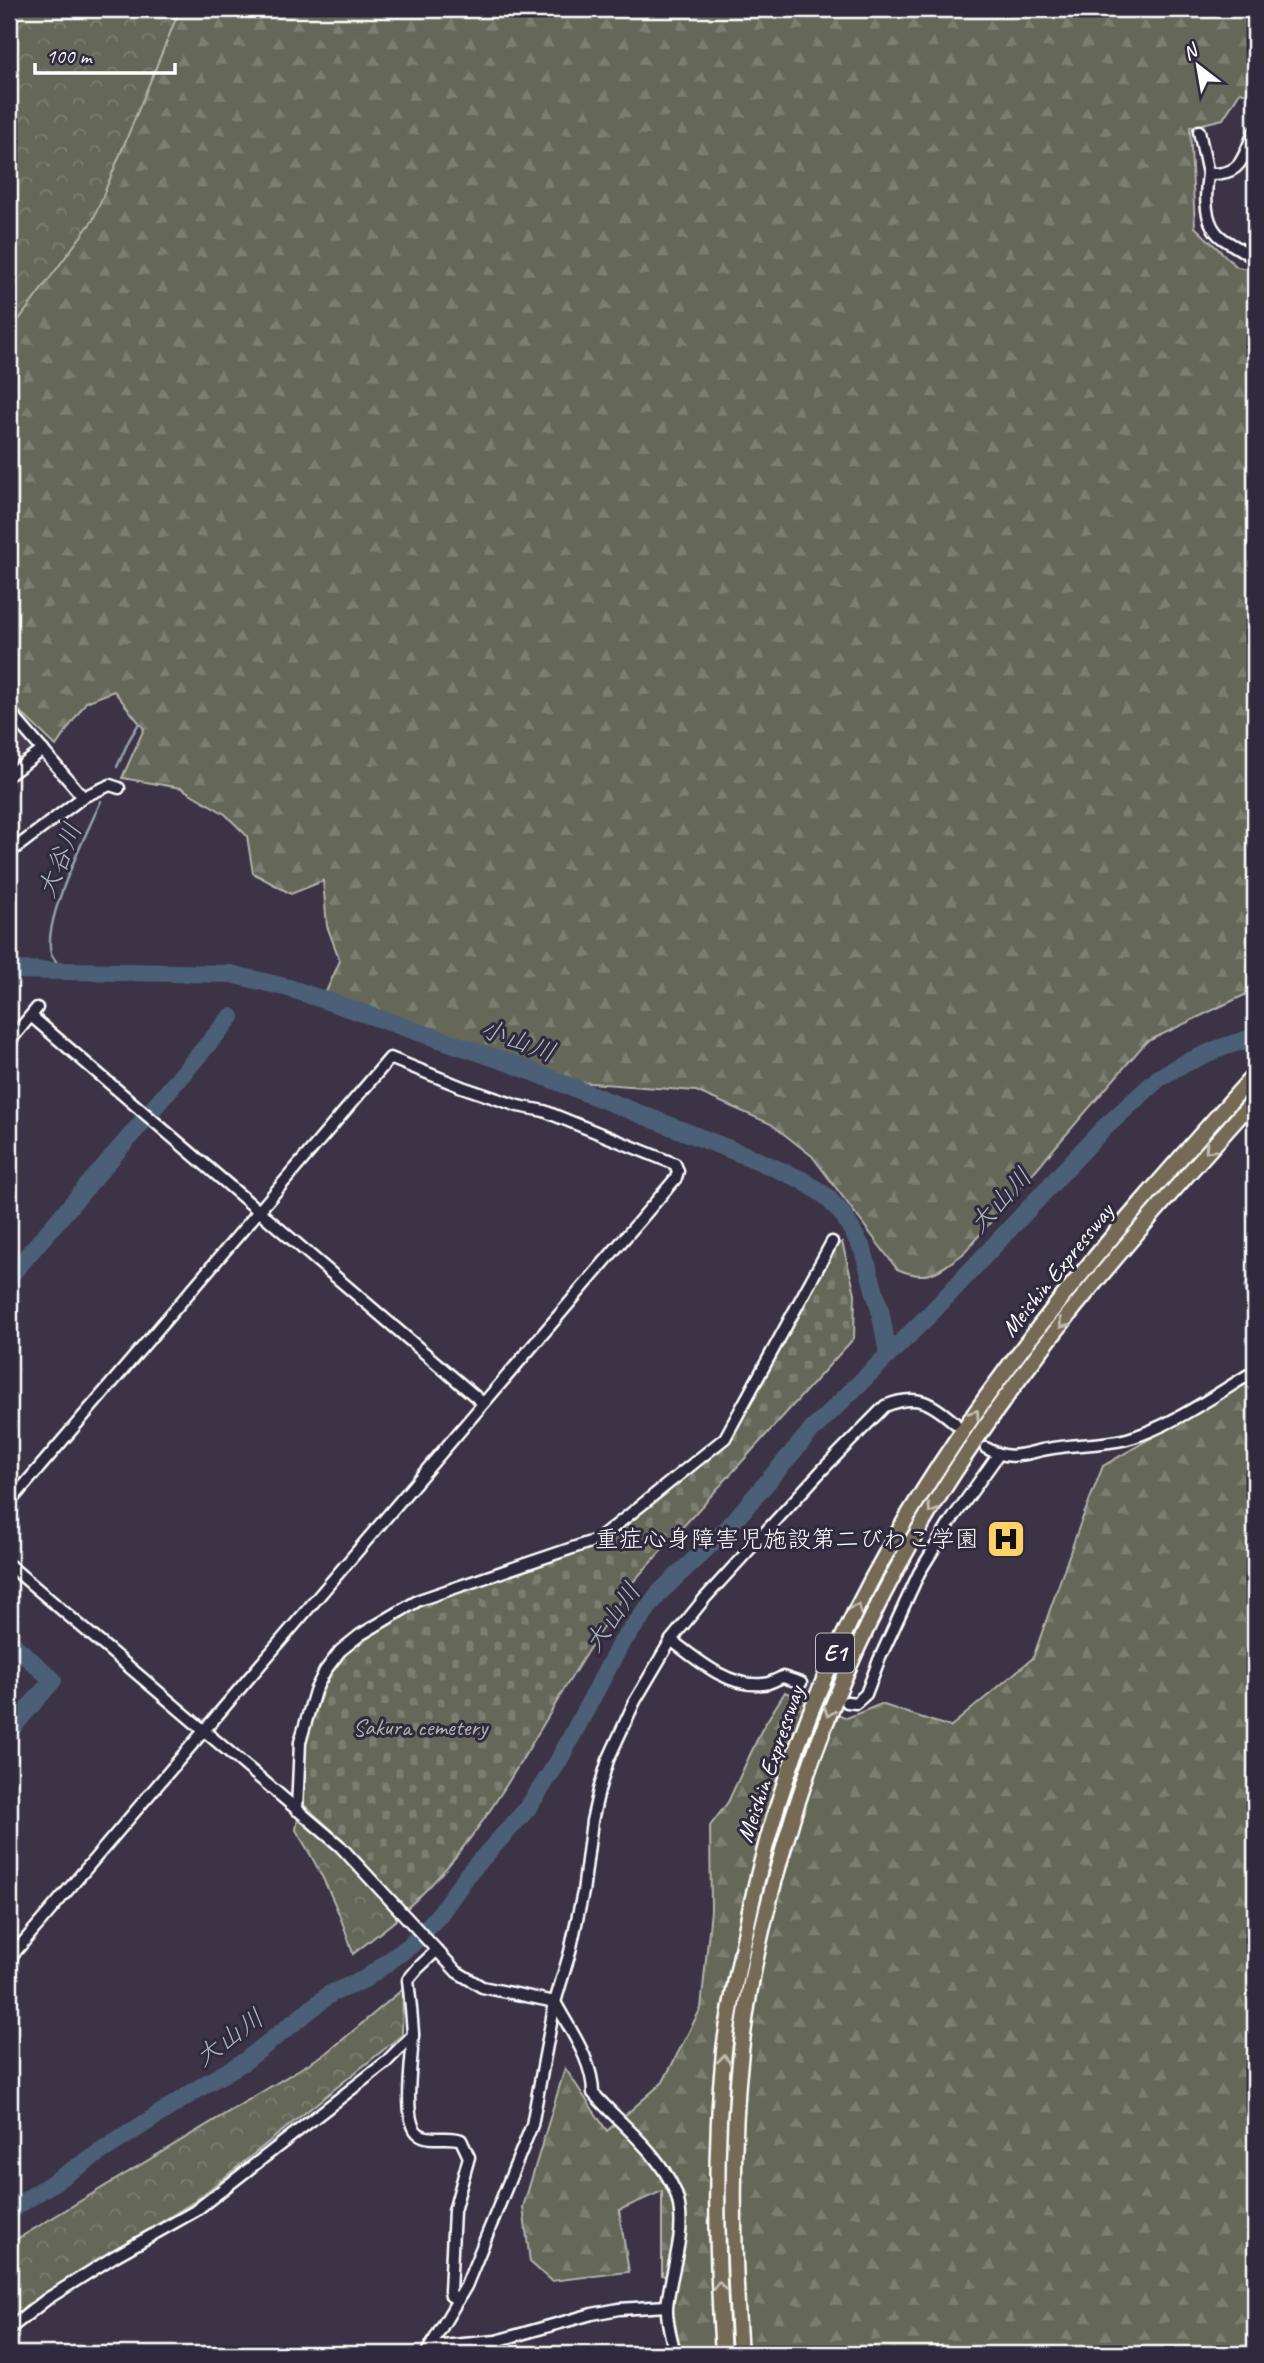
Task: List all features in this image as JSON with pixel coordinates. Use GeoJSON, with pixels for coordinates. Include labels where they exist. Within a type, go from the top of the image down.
{"type":"FeatureCollection","features":[{"type":"Feature","properties":{"kind":"highway","name":"Meishin Expressway"},"geometry":{"type":"LineString","coordinates":[[723,2354],[717,2192],[725,2048],[756,1881],[788,1770],[816,1698],[844,1634],[883,1560],[919,1498],[962,1433],[1042,1323],[1096,1256],[1255,1074]]}},
{"type":"Feature","properties":{"kind":"highway","name":"Meishin Expressway"},"geometry":{"type":"LineString","coordinates":[[740,2354],[733,2192],[741,2049],[769,1898],[805,1776],[831,1704],[897,1568],[933,1506],[969,1452],[1055,1334],[1109,1266],[1255,1099]]}},
{"type":"Feature","properties":{"kind":"street"},"geometry":{"type":"LineString","coordinates":[[1199,131],[1208,174],[1206,190],[1209,220],[1220,237],[1255,260]]}},
{"type":"Feature","properties":{"kind":"street"},"geometry":{"type":"LineString","coordinates":[[1208,174],[1230,173],[1237,168],[1255,131]]}},
{"type":"Feature","properties":{"kind":"street"},"geometry":{"type":"LineString","coordinates":[[9,711],[83,797]]}},
{"type":"Feature","properties":{"kind":"street"},"geometry":{"type":"LineString","coordinates":[[9,775],[43,750]]}},
{"type":"Feature","properties":{"kind":"street"},"geometry":{"type":"LineString","coordinates":[[9,853],[83,797],[110,785],[119,788]]}},
{"type":"Feature","properties":{"kind":"street"},"geometry":{"type":"LineString","coordinates":[[9,1042],[34,1012],[259,1211],[484,1403]]}},
{"type":"Feature","properties":{"kind":"street"},"geometry":{"type":"LineString","coordinates":[[9,1503],[390,1058],[462,1087],[518,1106],[544,1111],[675,1164],[678,1171],[676,1178],[9,1959]]}},
{"type":"Feature","properties":{"kind":"street"},"geometry":{"type":"LineString","coordinates":[[297,1810],[300,1742],[315,1691],[325,1671],[340,1651],[360,1635],[419,1600],[599,1539],[725,1438],[832,1242]]}},
{"type":"Feature","properties":{"kind":"street"},"geometry":{"type":"LineString","coordinates":[[986,1448],[998,1455],[1011,1457],[1055,1447],[1127,1438],[1154,1429],[1255,1371]]}},
{"type":"Feature","properties":{"kind":"street"},"geometry":{"type":"LineString","coordinates":[[432,2349],[490,2230],[531,2125],[555,2002],[580,1905],[592,1821],[608,1760],[635,1700],[671,1640],[738,1561],[823,1468],[885,1406],[897,1401],[924,1401],[934,1405],[955,1423]]}},
{"type":"Feature","properties":{"kind":"street"},"geometry":{"type":"LineString","coordinates":[[847,1702],[856,1703],[866,1694],[878,1660],[919,1573],[951,1521],[998,1455]]}},
{"type":"Feature","properties":{"kind":"street"},"geometry":{"type":"LineString","coordinates":[[9,1565],[340,1846],[457,1972],[482,1987],[555,2002]]}},
{"type":"Feature","properties":{"kind":"street"},"geometry":{"type":"LineString","coordinates":[[671,1640],[712,1671],[731,1679],[758,1685],[783,1677],[801,1683]]}},
{"type":"Feature","properties":{"kind":"street"},"geometry":{"type":"LineString","coordinates":[[435,1950],[408,1980],[413,2035],[410,2083],[412,2123],[415,2130],[426,2137],[461,2140],[469,2157],[454,2211],[450,2291],[458,2300]]}},
{"type":"Feature","properties":{"kind":"street"},"geometry":{"type":"LineString","coordinates":[[555,2002],[590,2070],[593,2093],[643,2143],[660,2165],[675,2192],[680,2212],[679,2238],[667,2306],[674,2354]]}},
{"type":"Feature","properties":{"kind":"street"},"geometry":{"type":"LineString","coordinates":[[9,2329],[58,2291],[195,2211],[385,2063],[413,2035]]}},
{"type":"Feature","properties":{"kind":"street"},"geometry":{"type":"LineString","coordinates":[[432,2349],[496,2341],[619,2309],[667,2306]]}},
{"type":"Feature","properties":{"kind":"street"},"geometry":{"type":"LineString","coordinates":[[432,2349],[446,2354]]}},
{"type":"Feature","properties":{"kind":"shaded area"},"geometry":{"type":"Polygon","coordinates":[[[9,717],[32,752],[9,769],[9,717]]]}},
{"type":"Feature","properties":{"kind":"green space"},"geometry":{"type":"Polygon","coordinates":[[[9,9],[1255,9],[1255,96],[1240,92],[1223,119],[1190,127],[1195,227],[1237,267],[1255,270],[1255,990],[1146,1042],[963,1254],[933,1273],[925,1275],[897,1269],[812,1156],[771,1124],[696,1091],[577,1082],[325,994],[340,961],[327,926],[323,881],[291,894],[253,873],[247,836],[225,814],[181,788],[122,778],[144,729],[114,691],[86,702],[56,746],[9,701],[9,9]]]}},
{"type":"Feature","properties":{"kind":"green space"},"geometry":{"type":"Polygon","coordinates":[[[9,9],[180,9],[93,220],[9,333],[9,9]]]}},
{"type":"Feature","properties":{"kind":"green space","name":"Sakura cemetery"},"geometry":{"type":"Polygon","coordinates":[[[842,1242],[855,1293],[854,1338],[632,1583],[485,1818],[448,1866],[406,1909],[342,1839],[304,1805],[304,1742],[328,1677],[342,1657],[359,1641],[420,1604],[603,1542],[728,1440],[837,1245],[842,1242]]]}},
{"type":"Feature","properties":{"kind":"green space"},"geometry":{"type":"Polygon","coordinates":[[[1255,1378],[1255,2354],[678,2354],[671,2309],[676,2281],[662,2275],[662,2191],[619,2210],[629,2272],[551,2281],[530,2262],[523,2207],[565,2068],[607,2131],[663,2082],[701,2008],[711,1910],[710,1826],[728,1802],[762,1729],[785,1692],[847,1718],[881,1704],[950,1727],[1033,1658],[1103,1466],[1255,1378]]]}},
{"type":"Feature","properties":{"kind":"green space"},"geometry":{"type":"Polygon","coordinates":[[[298,1818],[337,1850],[396,1914],[396,1920],[353,1954],[329,1890],[296,1830],[298,1818]]]}},
{"type":"Feature","properties":{"kind":"green space"},"geometry":{"type":"Polygon","coordinates":[[[403,1989],[402,2035],[195,2201],[33,2301],[9,2319],[9,2244],[328,2052],[403,1989]]]}},
{"type":"Feature","properties":{"kind":"water"},"geometry":{"type":"Polygon","coordinates":[[[1255,1258],[1255,1334],[1245,1287],[1255,1258]]]}},
{"type":"Feature","properties":{"kind":"waterway","name":"大谷川"},"geometry":{"type":"LineString","coordinates":[[117,767],[138,725]]}},
{"type":"Feature","properties":{"kind":"waterway","name":"大谷川"},"geometry":{"type":"LineString","coordinates":[[63,971],[51,953],[53,920],[67,877],[101,801]]}},
{"type":"Feature","properties":{"kind":"waterway","name":"小山川"},"geometry":{"type":"LineString","coordinates":[[9,970],[231,974],[289,988],[513,1064],[752,1158],[802,1180],[826,1196],[844,1216],[863,1250],[880,1310],[888,1353]]}},
{"type":"Feature","properties":{"kind":"waterway"},"geometry":{"type":"LineString","coordinates":[[152,1110],[231,1017]]}},
{"type":"Feature","properties":{"kind":"waterway","name":"大山川"},"geometry":{"type":"LineString","coordinates":[[9,2211],[245,2061],[330,1994],[365,1979],[411,1945],[439,1915],[468,1874],[527,1809],[558,1762],[620,1645],[660,1592],[728,1528],[809,1433],[932,1312],[1102,1130],[1159,1078],[1179,1066],[1220,1048],[1248,1039],[1255,1040]]}},
{"type":"Feature","properties":{"kind":"waterway"},"geometry":{"type":"LineString","coordinates":[[9,1277],[144,1120]]}},
{"type":"Feature","properties":{"kind":"waterway"},"geometry":{"type":"LineString","coordinates":[[9,1641],[53,1680],[9,1731]]}},
{"type":"Feature","properties":{"kind":"tunnel"},"geometry":{"type":"LineString","coordinates":[[801,1683],[840,1699]]}},
{"type":"Feature","properties":{"kind":"place","name":"重症心身障害児施設第二びわこ学園"},"geometry":{"type":"Point","coordinates":[1006,1539]}}]}
